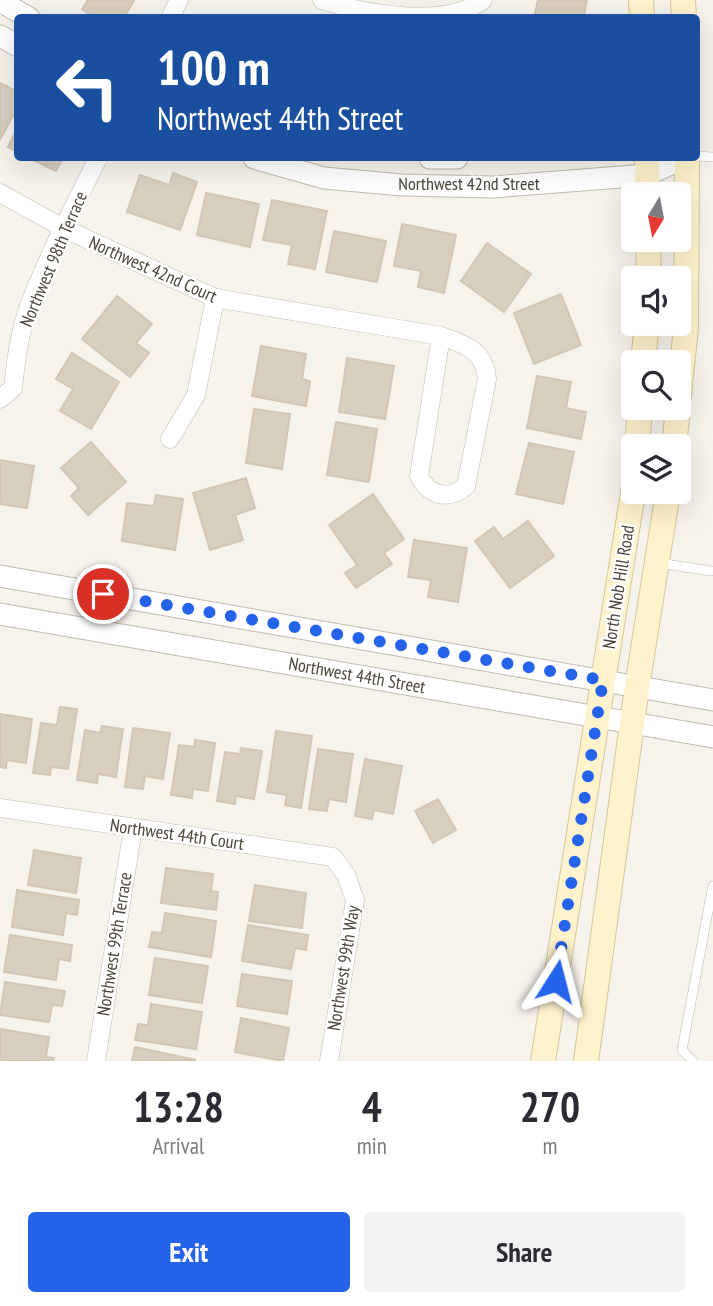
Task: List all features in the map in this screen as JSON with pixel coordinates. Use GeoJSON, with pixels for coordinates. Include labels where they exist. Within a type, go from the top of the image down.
{"type":"FeatureCollection","features":[{"type":"Feature","properties":{"kind":"main road"},"geometry":{"type":"LineString","coordinates":[[684,350],[686,327],[685,161]]}},
{"type":"Feature","properties":{"kind":"main road","name":"North Nob Hill Road"},"geometry":{"type":"LineString","coordinates":[[543,1061],[631,504]]}},
{"type":"Feature","properties":{"kind":"main road","name":"North Nob Hill Road"},"geometry":{"type":"LineString","coordinates":[[586,1061],[637,687],[666,504]]}},
{"type":"Feature","properties":{"kind":"street"},"geometry":{"type":"LineString","coordinates":[[322,0],[339,6],[391,14]]}},
{"type":"Feature","properties":{"kind":"street"},"geometry":{"type":"LineString","coordinates":[[0,1],[22,14]]}},
{"type":"Feature","properties":{"kind":"street"},"geometry":{"type":"LineString","coordinates":[[455,14],[483,1]]}},
{"type":"Feature","properties":{"kind":"street","name":"Northwest 98th Terrace"},"geometry":{"type":"LineString","coordinates":[[0,399],[13,388],[19,344],[28,309],[63,228],[96,161]]}},
{"type":"Feature","properties":{"kind":"street","name":"Northwest 42nd Street"},"geometry":{"type":"LineString","coordinates":[[264,161],[324,178],[402,185],[493,187],[647,176],[679,161]]}},
{"type":"Feature","properties":{"kind":"street","name":"Northwest 42nd Court"},"geometry":{"type":"LineString","coordinates":[[0,193],[63,228],[215,298],[441,337]]}},
{"type":"Feature","properties":{"kind":"street"},"geometry":{"type":"LineString","coordinates":[[170,439],[196,395],[215,298]]}},
{"type":"Feature","properties":{"kind":"street"},"geometry":{"type":"LineString","coordinates":[[441,337],[470,347],[482,358],[487,379],[466,486],[453,495],[438,495],[428,490],[419,477],[441,337]]}},
{"type":"Feature","properties":{"kind":"street","name":"Northwest 44th Street"},"geometry":{"type":"LineString","coordinates":[[0,576],[713,699]]}},
{"type":"Feature","properties":{"kind":"street","name":"Northwest 44th Street"},"geometry":{"type":"LineString","coordinates":[[0,614],[713,737]]}},
{"type":"Feature","properties":{"kind":"street","name":"Northwest 44th Court"},"geometry":{"type":"LineString","coordinates":[[0,808],[333,857],[346,875]]}},
{"type":"Feature","properties":{"kind":"street","name":"Northwest 99th Terrace"},"geometry":{"type":"LineString","coordinates":[[96,1061],[132,828]]}},
{"type":"Feature","properties":{"kind":"street","name":"Northwest 99th Way"},"geometry":{"type":"LineString","coordinates":[[329,1061],[355,900],[346,875]]}},
{"type":"Feature","properties":{"kind":"lane"},"geometry":{"type":"LineString","coordinates":[[657,562],[711,571]]}},
{"type":"Feature","properties":{"kind":"lane"},"geometry":{"type":"LineString","coordinates":[[694,1061],[682,1050],[713,886]]}},
{"type":"Feature","properties":{"kind":"building"},"geometry":{"type":"Polygon","coordinates":[[[88,0],[134,0],[126,14],[89,14],[82,9],[88,0]]]}},
{"type":"Feature","properties":{"kind":"building"},"geometry":{"type":"Polygon","coordinates":[[[538,0],[587,0],[584,14],[535,14],[538,0]]]}},
{"type":"Feature","properties":{"kind":"building"},"geometry":{"type":"Polygon","coordinates":[[[0,83],[14,90],[14,114],[0,140],[0,83]]]}},
{"type":"Feature","properties":{"kind":"building"},"geometry":{"type":"Polygon","coordinates":[[[14,135],[14,150],[8,147],[14,135]]]}},
{"type":"Feature","properties":{"kind":"building"},"geometry":{"type":"Polygon","coordinates":[[[35,161],[61,161],[56,171],[35,161]]]}},
{"type":"Feature","properties":{"kind":"building"},"geometry":{"type":"Polygon","coordinates":[[[173,173],[197,182],[180,230],[127,212],[140,175],[169,185],[173,173]]]}},
{"type":"Feature","properties":{"kind":"building"},"geometry":{"type":"Polygon","coordinates":[[[206,193],[259,204],[250,247],[197,235],[206,193]]]}},
{"type":"Feature","properties":{"kind":"building"},"geometry":{"type":"Polygon","coordinates":[[[272,200],[327,211],[315,269],[288,264],[292,245],[263,240],[272,200]]]}},
{"type":"Feature","properties":{"kind":"building"},"geometry":{"type":"Polygon","coordinates":[[[402,224],[456,235],[444,293],[418,287],[421,271],[394,266],[402,224]]]}},
{"type":"Feature","properties":{"kind":"building"},"geometry":{"type":"Polygon","coordinates":[[[334,231],[386,241],[377,282],[326,272],[334,231]]]}},
{"type":"Feature","properties":{"kind":"building"},"geometry":{"type":"Polygon","coordinates":[[[487,243],[531,274],[504,312],[461,281],[487,243]]]}},
{"type":"Feature","properties":{"kind":"building"},"geometry":{"type":"Polygon","coordinates":[[[561,294],[581,345],[534,364],[514,313],[561,294]]]}},
{"type":"Feature","properties":{"kind":"building"},"geometry":{"type":"Polygon","coordinates":[[[117,296],[152,324],[136,343],[149,353],[130,377],[82,339],[117,296]]]}},
{"type":"Feature","properties":{"kind":"building"},"geometry":{"type":"Polygon","coordinates":[[[261,346],[306,354],[302,379],[310,381],[306,406],[252,396],[261,346]]]}},
{"type":"Feature","properties":{"kind":"building"},"geometry":{"type":"Polygon","coordinates":[[[72,353],[119,382],[91,429],[60,411],[73,389],[56,379],[72,353]]]}},
{"type":"Feature","properties":{"kind":"building"},"geometry":{"type":"Polygon","coordinates":[[[347,358],[394,366],[385,419],[339,412],[347,358]]]}},
{"type":"Feature","properties":{"kind":"building"},"geometry":{"type":"Polygon","coordinates":[[[537,376],[571,382],[566,408],[586,412],[581,439],[527,428],[537,376]]]}},
{"type":"Feature","properties":{"kind":"building"},"geometry":{"type":"Polygon","coordinates":[[[254,409],[290,414],[282,469],[246,463],[254,409]]]}},
{"type":"Feature","properties":{"kind":"building"},"geometry":{"type":"Polygon","coordinates":[[[336,422],[377,429],[369,482],[327,475],[336,422]]]}},
{"type":"Feature","properties":{"kind":"building"},"geometry":{"type":"Polygon","coordinates":[[[91,442],[126,482],[88,515],[71,496],[79,488],[61,468],[91,442]]]}},
{"type":"Feature","properties":{"kind":"building"},"geometry":{"type":"Polygon","coordinates":[[[529,443],[574,452],[563,504],[516,494],[529,443]]]}},
{"type":"Feature","properties":{"kind":"building"},"geometry":{"type":"Polygon","coordinates":[[[0,460],[34,466],[27,508],[0,504],[0,460]]]}},
{"type":"Feature","properties":{"kind":"building"},"geometry":{"type":"Polygon","coordinates":[[[246,478],[255,508],[235,515],[243,540],[210,550],[193,493],[246,478]]]}},
{"type":"Feature","properties":{"kind":"building"},"geometry":{"type":"Polygon","coordinates":[[[373,494],[404,539],[384,553],[392,564],[356,588],[345,573],[357,565],[329,525],[373,494]]]}},
{"type":"Feature","properties":{"kind":"building"},"geometry":{"type":"Polygon","coordinates":[[[156,495],[183,499],[175,550],[122,541],[127,503],[154,506],[156,495]]]}},
{"type":"Feature","properties":{"kind":"building"},"geometry":{"type":"Polygon","coordinates":[[[528,521],[554,556],[510,588],[475,541],[494,527],[503,539],[528,521]]]}},
{"type":"Feature","properties":{"kind":"building"},"geometry":{"type":"Polygon","coordinates":[[[414,540],[467,548],[458,602],[428,597],[431,580],[408,577],[414,540]]]}},
{"type":"Feature","properties":{"kind":"building"},"geometry":{"type":"Polygon","coordinates":[[[60,707],[77,709],[68,769],[51,767],[50,775],[33,773],[41,723],[57,725],[60,707]]]}},
{"type":"Feature","properties":{"kind":"building"},"geometry":{"type":"Polygon","coordinates":[[[0,714],[32,719],[26,763],[7,760],[6,768],[0,767],[0,714]]]}},
{"type":"Feature","properties":{"kind":"building"},"geometry":{"type":"Polygon","coordinates":[[[102,726],[123,729],[116,777],[98,774],[97,783],[77,780],[85,730],[100,733],[102,726]]]}},
{"type":"Feature","properties":{"kind":"building"},"geometry":{"type":"Polygon","coordinates":[[[133,728],[170,733],[163,779],[145,776],[143,789],[125,787],[133,728]]]}},
{"type":"Feature","properties":{"kind":"building"},"geometry":{"type":"Polygon","coordinates":[[[276,731],[312,736],[301,808],[285,805],[287,795],[267,792],[276,731]]]}},
{"type":"Feature","properties":{"kind":"building"},"geometry":{"type":"Polygon","coordinates":[[[195,740],[215,743],[208,791],[193,789],[192,798],[171,795],[179,745],[194,747],[195,740]]]}},
{"type":"Feature","properties":{"kind":"building"},"geometry":{"type":"Polygon","coordinates":[[[241,748],[262,751],[254,799],[236,796],[235,804],[217,801],[225,752],[240,754],[241,748]]]}},
{"type":"Feature","properties":{"kind":"building"},"geometry":{"type":"Polygon","coordinates":[[[318,749],[353,754],[346,802],[329,799],[327,811],[309,809],[318,749]]]}},
{"type":"Feature","properties":{"kind":"building"},"geometry":{"type":"Polygon","coordinates":[[[365,759],[402,766],[393,814],[374,810],[372,819],[355,816],[365,759]]]}},
{"type":"Feature","properties":{"kind":"building"},"geometry":{"type":"Polygon","coordinates":[[[438,799],[456,830],[433,843],[415,811],[438,799]]]}},
{"type":"Feature","properties":{"kind":"building"},"geometry":{"type":"Polygon","coordinates":[[[34,850],[81,858],[76,893],[28,885],[34,850]]]}},
{"type":"Feature","properties":{"kind":"building"},"geometry":{"type":"Polygon","coordinates":[[[166,868],[213,874],[211,891],[218,892],[216,910],[161,903],[166,868]]]}},
{"type":"Feature","properties":{"kind":"building"},"geometry":{"type":"Polygon","coordinates":[[[255,885],[306,893],[302,928],[249,921],[255,885]]]}},
{"type":"Feature","properties":{"kind":"building"},"geometry":{"type":"Polygon","coordinates":[[[17,890],[79,900],[77,915],[66,913],[63,935],[12,927],[17,890]]]}},
{"type":"Feature","properties":{"kind":"building"},"geometry":{"type":"Polygon","coordinates":[[[165,913],[216,921],[211,957],[149,947],[152,932],[162,933],[165,913]]]}},
{"type":"Feature","properties":{"kind":"building"},"geometry":{"type":"Polygon","coordinates":[[[248,925],[308,935],[306,950],[295,948],[291,969],[242,961],[248,925]]]}},
{"type":"Feature","properties":{"kind":"building"},"geometry":{"type":"Polygon","coordinates":[[[10,935],[72,945],[70,961],[59,959],[56,980],[4,972],[10,935]]]}},
{"type":"Feature","properties":{"kind":"building"},"geometry":{"type":"Polygon","coordinates":[[[155,958],[208,966],[202,1003],[149,995],[155,958]]]}},
{"type":"Feature","properties":{"kind":"building"},"geometry":{"type":"Polygon","coordinates":[[[242,974],[292,981],[287,1014],[237,1006],[242,974]]]}},
{"type":"Feature","properties":{"kind":"building"},"geometry":{"type":"Polygon","coordinates":[[[5,982],[65,991],[62,1006],[52,1005],[49,1022],[0,1015],[5,982]]]}},
{"type":"Feature","properties":{"kind":"building"},"geometry":{"type":"Polygon","coordinates":[[[151,1004],[202,1012],[196,1049],[135,1040],[138,1024],[148,1025],[151,1004]]]}},
{"type":"Feature","properties":{"kind":"building"},"geometry":{"type":"Polygon","coordinates":[[[241,1018],[289,1028],[283,1061],[235,1052],[241,1018]]]}},
{"type":"Feature","properties":{"kind":"building"},"geometry":{"type":"Polygon","coordinates":[[[0,1029],[49,1037],[46,1057],[54,1058],[53,1061],[0,1061],[0,1029]]]}},
{"type":"Feature","properties":{"kind":"building"},"geometry":{"type":"Polygon","coordinates":[[[135,1047],[196,1060],[132,1061],[135,1047]]]}},
{"type":"Feature","properties":{"kind":"route"},"geometry":{"type":"LineString","coordinates":[[103,594],[603,680],[556,981]]}}]}
